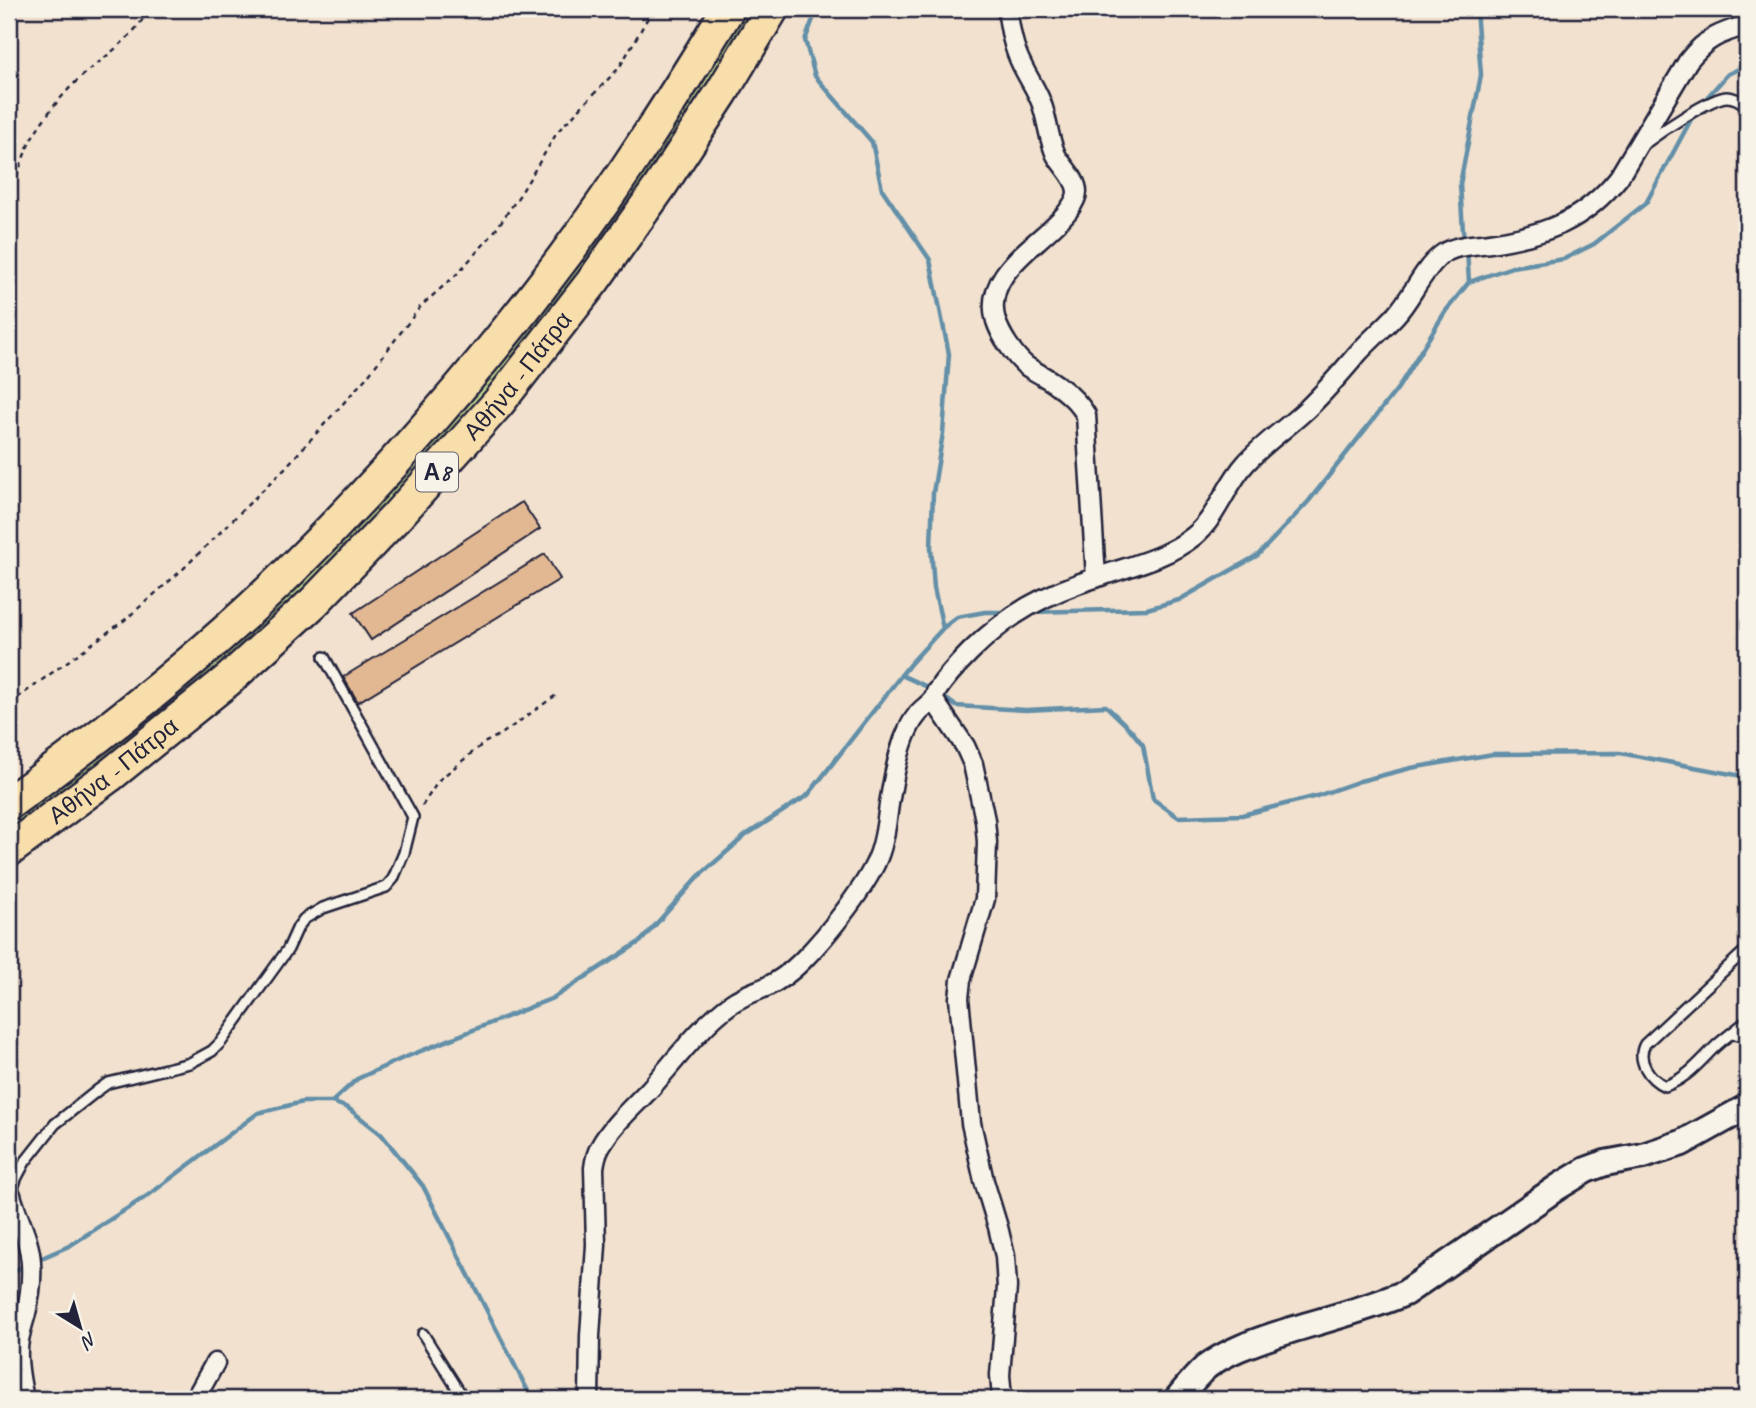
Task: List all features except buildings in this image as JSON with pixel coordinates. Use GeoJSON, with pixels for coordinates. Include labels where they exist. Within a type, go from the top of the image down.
{"type":"FeatureCollection","features":[{"type":"Feature","properties":{"kind":"highway","name":"Αθήνα - Πάτρα"},"geometry":{"type":"LineString","coordinates":[[9,803],[85,747],[203,651],[288,574],[370,489],[477,368],[563,258],[629,165],[728,9]]}},
{"type":"Feature","properties":{"kind":"highway","name":"Αθήνα - Πάτρα"},"geometry":{"type":"LineString","coordinates":[[9,850],[109,776],[228,680],[314,602],[397,516],[499,402],[593,281],[666,177],[772,9]]}},
{"type":"Feature","properties":{"kind":"street"},"geometry":{"type":"LineString","coordinates":[[1007,9],[1021,64],[1043,107],[1056,155],[1074,182],[1077,192],[1062,219],[1006,271],[996,287],[992,305],[996,322],[1014,352],[1026,366],[1046,377],[1079,403],[1086,415],[1096,578]]}},
{"type":"Feature","properties":{"kind":"street"},"geometry":{"type":"LineString","coordinates":[[589,1399],[596,1245],[594,1168],[599,1148],[619,1122],[720,1012],[742,997],[776,982],[798,965],[824,937],[872,870],[885,834],[891,790],[906,734],[916,715],[933,699],[951,673],[969,652],[1017,612],[1049,595],[1171,551],[1199,532],[1247,462],[1331,385],[1396,315],[1438,257],[1451,250],[1538,233],[1568,222],[1590,207],[1619,177],[1695,52],[1716,35],[1747,25]]}},
{"type":"Feature","properties":{"kind":"street"},"geometry":{"type":"LineString","coordinates":[[933,699],[965,746],[973,764],[985,820],[985,899],[961,980],[959,998],[971,1123],[1004,1256],[1007,1287],[1000,1375],[1002,1399]]}},
{"type":"Feature","properties":{"kind":"street"},"geometry":{"type":"LineString","coordinates":[[1177,1399],[1195,1377],[1226,1354],[1405,1293],[1586,1170],[1682,1143],[1747,1108]]}},
{"type":"Feature","properties":{"kind":"street"},"geometry":{"type":"LineString","coordinates":[[11,1195],[16,1214],[27,1236],[31,1262],[26,1311],[18,1349],[24,1399]]}},
{"type":"Feature","properties":{"kind":"street"},"geometry":{"type":"LineString","coordinates":[[195,1399],[215,1363]]}},
{"type":"Feature","properties":{"kind":"lane"},"geometry":{"type":"LineString","coordinates":[[1634,151],[1677,122],[1724,97],[1737,99],[1747,106]]}},
{"type":"Feature","properties":{"kind":"lane"},"geometry":{"type":"LineString","coordinates":[[11,1195],[16,1178],[55,1124],[108,1083],[190,1063],[212,1051],[288,949],[304,919],[323,908],[386,887],[393,879],[404,853],[413,817],[324,657]]}},
{"type":"Feature","properties":{"kind":"lane"},"geometry":{"type":"LineString","coordinates":[[1747,949],[1645,1044],[1641,1052],[1642,1059],[1650,1076],[1657,1083],[1665,1086],[1676,1083],[1747,1021]]}},
{"type":"Feature","properties":{"kind":"lane"},"geometry":{"type":"LineString","coordinates":[[1732,1034],[1742,1035],[1747,1040]]}},
{"type":"Feature","properties":{"kind":"lane"},"geometry":{"type":"LineString","coordinates":[[423,1334],[464,1399]]}},
{"type":"Feature","properties":{"kind":"path"},"geometry":{"type":"LineString","coordinates":[[9,195],[35,133],[50,111],[86,73],[127,39],[149,9]]}},
{"type":"Feature","properties":{"kind":"path"},"geometry":{"type":"LineString","coordinates":[[9,704],[126,620],[182,570],[285,468],[366,378],[421,306],[457,275],[492,235],[558,131],[619,68],[653,9]]}},
{"type":"Feature","properties":{"kind":"path"},"geometry":{"type":"LineString","coordinates":[[413,817],[439,780],[484,743],[503,733],[559,693]]}},
{"type":"Feature","properties":{"kind":"green space"},"geometry":{"type":"Polygon","coordinates":[[[745,9],[754,9],[675,136],[590,258],[499,375],[402,488],[324,570],[212,673],[78,780],[9,831],[9,821],[213,662],[702,79],[745,9]]]}},
{"type":"Feature","properties":{"kind":"waterway"},"geometry":{"type":"LineString","coordinates":[[817,9],[805,40],[815,76],[872,142],[882,189],[930,260],[949,354],[943,433],[933,493],[931,547],[934,588],[943,628]]}},
{"type":"Feature","properties":{"kind":"waterway"},"geometry":{"type":"LineString","coordinates":[[1465,240],[1460,184],[1481,75],[1476,9]]}},
{"type":"Feature","properties":{"kind":"waterway"},"geometry":{"type":"LineString","coordinates":[[1701,104],[1728,74],[1747,65]]}},
{"type":"Feature","properties":{"kind":"waterway"},"geometry":{"type":"LineString","coordinates":[[1032,612],[1147,609],[1179,600],[1258,555],[1308,502],[1398,388],[1445,312],[1469,282],[1512,267],[1564,259],[1594,244],[1646,203],[1694,114]]}},
{"type":"Feature","properties":{"kind":"waterway"},"geometry":{"type":"LineString","coordinates":[[1467,249],[1469,282]]}},
{"type":"Feature","properties":{"kind":"waterway"},"geometry":{"type":"LineString","coordinates":[[332,1102],[357,1079],[553,998],[641,941],[698,877],[746,835],[808,795],[910,664],[943,628],[957,617],[985,612],[1009,612]]}},
{"type":"Feature","properties":{"kind":"waterway"},"geometry":{"type":"LineString","coordinates":[[901,675],[934,690]]}},
{"type":"Feature","properties":{"kind":"waterway"},"geometry":{"type":"LineString","coordinates":[[941,695],[956,706],[1026,710],[1106,706],[1143,745],[1153,799],[1178,817],[1242,815],[1411,768],[1493,754],[1620,753],[1747,777]]}},
{"type":"Feature","properties":{"kind":"waterway"},"geometry":{"type":"LineString","coordinates":[[35,1261],[69,1246],[150,1194],[258,1113],[303,1102],[332,1102],[348,1108],[381,1134],[423,1186],[532,1399]]}},
{"type":"Feature","properties":{"kind":"waterway"},"geometry":{"type":"LineString","coordinates":[[9,1274],[27,1264]]}}]}
